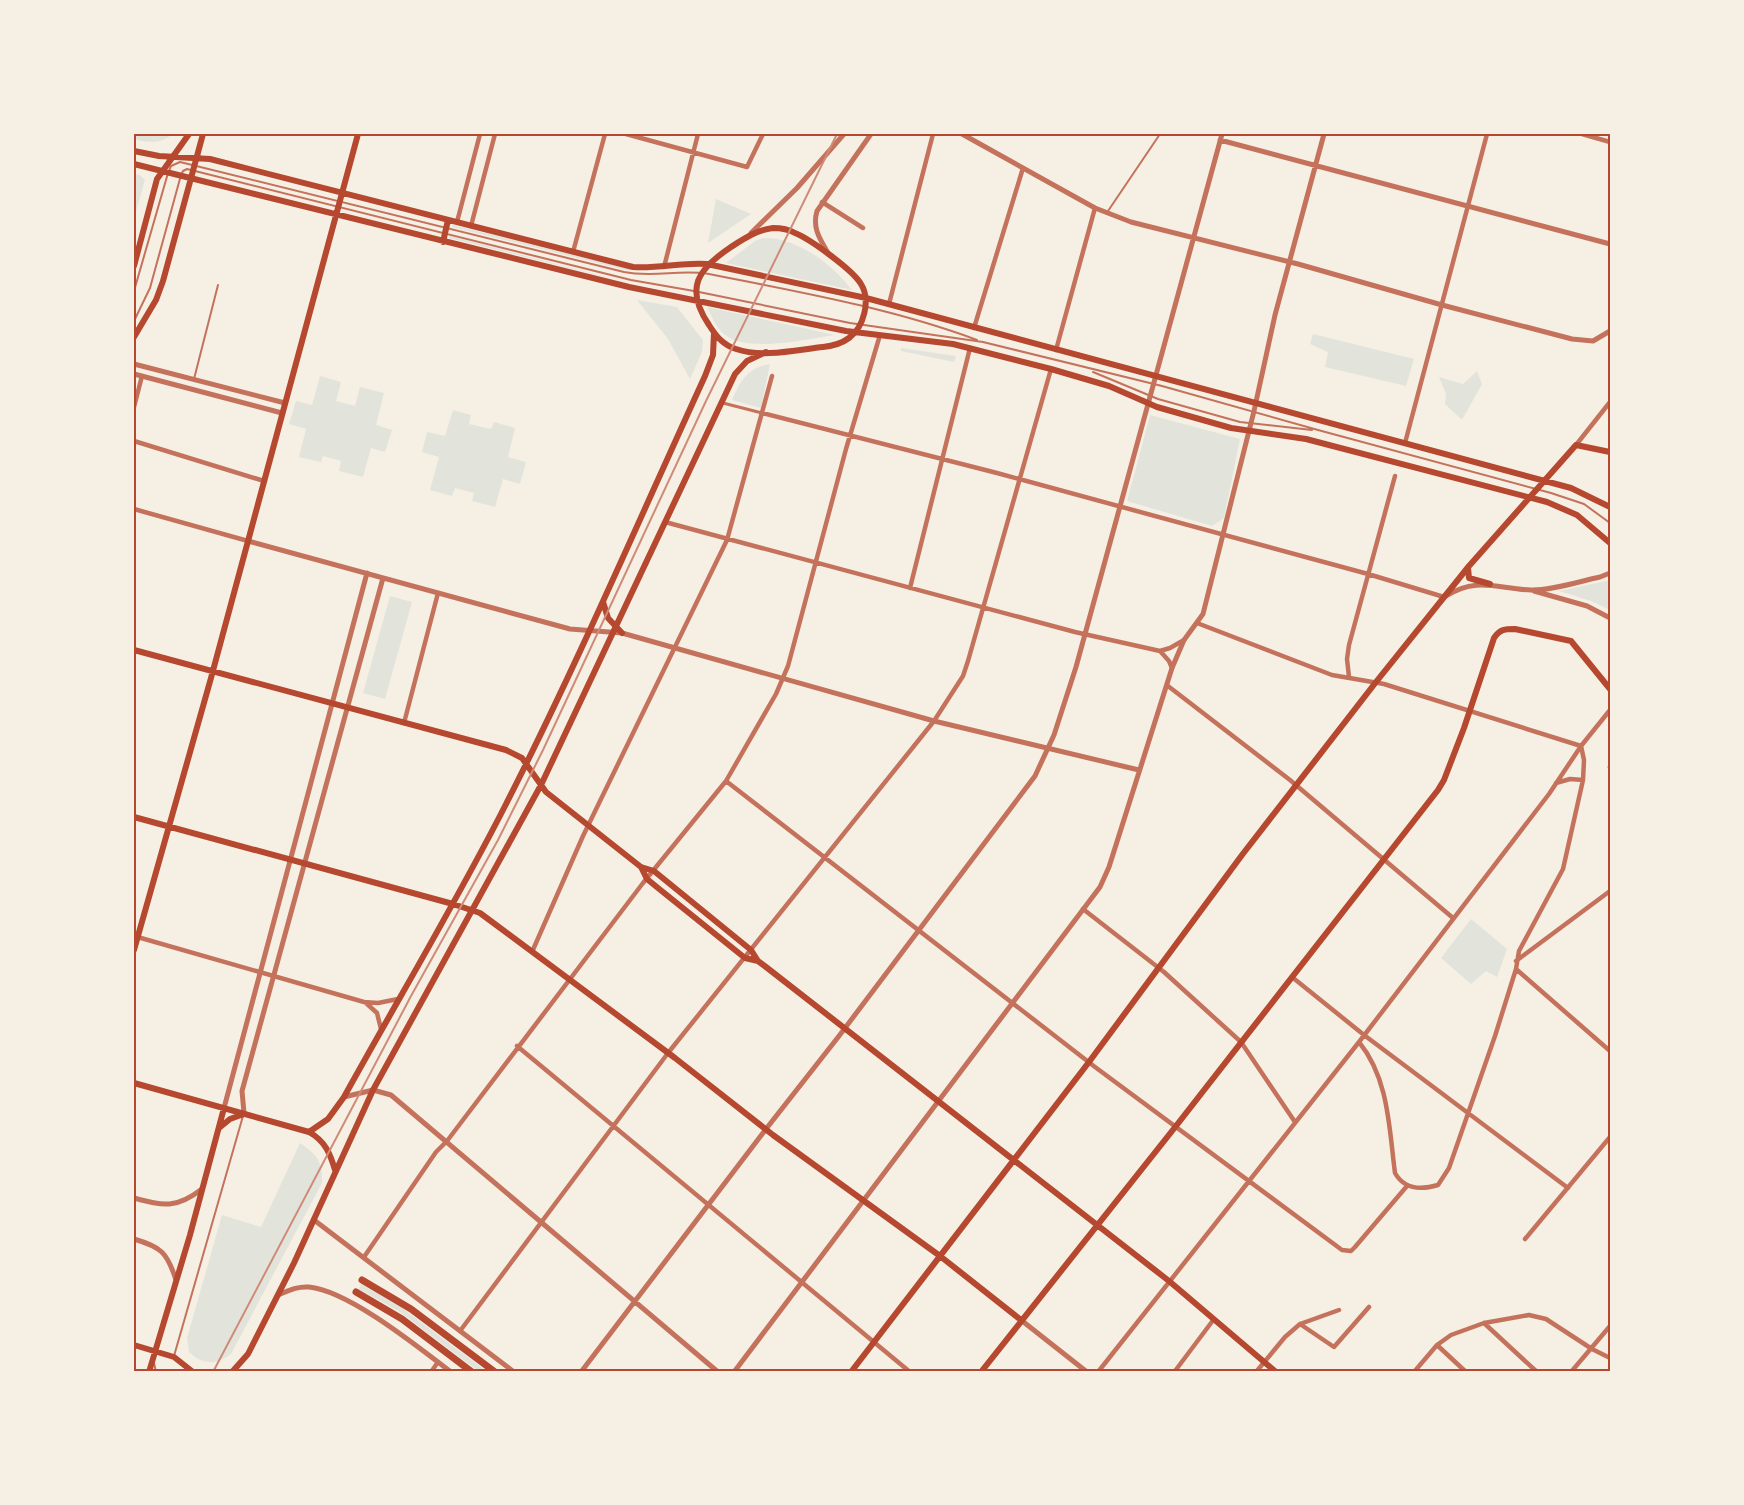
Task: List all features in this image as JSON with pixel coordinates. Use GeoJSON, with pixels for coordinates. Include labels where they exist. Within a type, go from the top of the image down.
{"type":"FeatureCollection","features":[{"type":"Feature","properties":{"kind":"main road"},"geometry":{"type":"LineString","coordinates":[[134,266],[156,181],[189,134]]}},
{"type":"Feature","properties":{"kind":"main road"},"geometry":{"type":"LineString","coordinates":[[134,337],[159,292],[203,134]]}},
{"type":"Feature","properties":{"kind":"main road"},"geometry":{"type":"LineString","coordinates":[[134,950],[135,937],[213,672],[358,134]]}},
{"type":"Feature","properties":{"kind":"main road"},"geometry":{"type":"LineString","coordinates":[[134,151],[172,157],[210,159],[633,267],[707,264],[866,298],[1571,488],[1611,507]]}},
{"type":"Feature","properties":{"kind":"main road"},"geometry":{"type":"LineString","coordinates":[[134,164],[593,279],[855,333],[948,343],[970,348],[1118,389],[1148,404],[1231,428],[1306,439],[1560,506],[1577,514],[1611,543]]}},
{"type":"Feature","properties":{"kind":"main road"},"geometry":{"type":"LineString","coordinates":[[442,242],[448,220]]}},
{"type":"Feature","properties":{"kind":"main road"},"geometry":{"type":"LineString","coordinates":[[767,228],[786,229],[803,237],[830,257],[860,282],[866,298],[860,325],[855,333],[834,346],[750,353],[734,349],[714,333],[701,312],[696,291],[701,273],[707,264],[749,235],[767,228]]}},
{"type":"Feature","properties":{"kind":"main road"},"geometry":{"type":"LineString","coordinates":[[134,241],[138,253]]}},
{"type":"Feature","properties":{"kind":"main road"},"geometry":{"type":"LineString","coordinates":[[309,1131],[328,1119],[344,1097],[453,904],[526,762],[708,367],[714,349],[714,333]]}},
{"type":"Feature","properties":{"kind":"main road"},"geometry":{"type":"LineString","coordinates":[[232,1371],[248,1354],[278,1295],[373,1090],[541,785],[618,631],[665,522],[738,369],[766,352]]}},
{"type":"Feature","properties":{"kind":"main road"},"geometry":{"type":"LineString","coordinates":[[851,1371],[1089,1062],[1296,786],[1469,566],[1522,503],[1576,445],[1611,452]]}},
{"type":"Feature","properties":{"kind":"main road"},"geometry":{"type":"LineString","coordinates":[[1469,566],[1467,572],[1469,578],[1490,584]]}},
{"type":"Feature","properties":{"kind":"main road"},"geometry":{"type":"LineString","coordinates":[[603,598],[606,614],[618,631]]}},
{"type":"Feature","properties":{"kind":"main road"},"geometry":{"type":"LineString","coordinates":[[981,1371],[1176,1126],[1444,780],[1498,632],[1515,628],[1570,641],[1611,689]]}},
{"type":"Feature","properties":{"kind":"main road"},"geometry":{"type":"LineString","coordinates":[[134,650],[506,750],[522,758],[546,792],[641,867],[654,871],[751,950],[758,961],[1169,1281],[1276,1371]]}},
{"type":"Feature","properties":{"kind":"main road"},"geometry":{"type":"LineString","coordinates":[[134,817],[453,904],[483,915],[766,1129],[940,1256],[1022,1320]]}},
{"type":"Feature","properties":{"kind":"main road"},"geometry":{"type":"LineString","coordinates":[[641,867],[647,879],[745,958],[758,961]]}},
{"type":"Feature","properties":{"kind":"main road"},"geometry":{"type":"LineString","coordinates":[[134,1083],[309,1131],[320,1139],[328,1150],[336,1171]]}},
{"type":"Feature","properties":{"kind":"main road"},"geometry":{"type":"LineString","coordinates":[[149,1371],[224,1108]]}},
{"type":"Feature","properties":{"kind":"main road"},"geometry":{"type":"LineString","coordinates":[[218,1129],[230,1119],[244,1113]]}},
{"type":"Feature","properties":{"kind":"main road"},"geometry":{"type":"LineString","coordinates":[[362,1280],[411,1309],[495,1371]]}},
{"type":"Feature","properties":{"kind":"main road"},"geometry":{"type":"LineString","coordinates":[[356,1292],[402,1318],[472,1371]]}},
{"type":"Feature","properties":{"kind":"main road"},"geometry":{"type":"LineString","coordinates":[[134,1345],[154,1354],[174,1357],[193,1371]]}},
{"type":"Feature","properties":{"kind":"street"},"geometry":{"type":"LineString","coordinates":[[457,222],[480,134]]}},
{"type":"Feature","properties":{"kind":"street"},"geometry":{"type":"LineString","coordinates":[[471,226],[495,134]]}},
{"type":"Feature","properties":{"kind":"street"},"geometry":{"type":"LineString","coordinates":[[573,252],[605,134]]}},
{"type":"Feature","properties":{"kind":"street"},"geometry":{"type":"LineString","coordinates":[[626,134],[747,167],[763,134]]}},
{"type":"Feature","properties":{"kind":"street"},"geometry":{"type":"LineString","coordinates":[[664,267],[698,134]]}},
{"type":"Feature","properties":{"kind":"street"},"geometry":{"type":"LineString","coordinates":[[749,235],[797,188],[844,134]]}},
{"type":"Feature","properties":{"kind":"street"},"geometry":{"type":"LineString","coordinates":[[830,257],[815,226],[817,211],[871,134]]}},
{"type":"Feature","properties":{"kind":"street"},"geometry":{"type":"LineString","coordinates":[[889,304],[933,134]]}},
{"type":"Feature","properties":{"kind":"street"},"geometry":{"type":"LineString","coordinates":[[962,134],[1095,208],[1131,222],[1572,339],[1593,341],[1611,331]]}},
{"type":"Feature","properties":{"kind":"street"},"geometry":{"type":"LineString","coordinates":[[734,1371],[1100,887],[1109,867],[1172,668],[1184,639],[1203,614],[1289,263],[1324,134]]}},
{"type":"Feature","properties":{"kind":"street"},"geometry":{"type":"LineString","coordinates":[[1405,443],[1487,134]]}},
{"type":"Feature","properties":{"kind":"street"},"geometry":{"type":"LineString","coordinates":[[1582,134],[1611,142]]}},
{"type":"Feature","properties":{"kind":"street"},"geometry":{"type":"LineString","coordinates":[[581,1371],[845,1028],[1035,776],[1054,735],[1085,634],[1221,137],[1316,165],[1611,244]]}},
{"type":"Feature","properties":{"kind":"street"},"geometry":{"type":"LineString","coordinates":[[974,328],[1023,168]]}},
{"type":"Feature","properties":{"kind":"street"},"geometry":{"type":"LineString","coordinates":[[822,202],[863,228]]}},
{"type":"Feature","properties":{"kind":"street"},"geometry":{"type":"LineString","coordinates":[[1056,350],[1095,208]]}},
{"type":"Feature","properties":{"kind":"street"},"geometry":{"type":"LineString","coordinates":[[364,1257],[436,1152],[447,1141],[517,1046],[726,781],[784,679],[880,335]]}},
{"type":"Feature","properties":{"kind":"street"},"geometry":{"type":"LineString","coordinates":[[910,588],[970,348]]}},
{"type":"Feature","properties":{"kind":"street"},"geometry":{"type":"LineString","coordinates":[[134,364],[285,403]]}},
{"type":"Feature","properties":{"kind":"street"},"geometry":{"type":"LineString","coordinates":[[460,1331],[668,1053],[934,721],[963,676],[1051,369]]}},
{"type":"Feature","properties":{"kind":"street"},"geometry":{"type":"LineString","coordinates":[[134,374],[282,412]]}},
{"type":"Feature","properties":{"kind":"street"},"geometry":{"type":"LineString","coordinates":[[134,406],[142,376]]}},
{"type":"Feature","properties":{"kind":"street"},"geometry":{"type":"LineString","coordinates":[[532,952],[588,825],[727,540],[771,376]]}},
{"type":"Feature","properties":{"kind":"street"},"geometry":{"type":"LineString","coordinates":[[1576,445],[1611,402]]}},
{"type":"Feature","properties":{"kind":"street"},"geometry":{"type":"LineString","coordinates":[[721,403],[942,458],[1368,574],[1444,597],[1462,588],[1490,584],[1533,590],[1587,606],[1611,618]]}},
{"type":"Feature","properties":{"kind":"street"},"geometry":{"type":"LineString","coordinates":[[134,441],[264,481]]}},
{"type":"Feature","properties":{"kind":"street"},"geometry":{"type":"LineString","coordinates":[[1348,677],[1347,652],[1395,476]]}},
{"type":"Feature","properties":{"kind":"street"},"geometry":{"type":"LineString","coordinates":[[134,509],[570,629],[618,631],[934,721],[1139,770]]}},
{"type":"Feature","properties":{"kind":"street"},"geometry":{"type":"LineString","coordinates":[[665,522],[983,608],[1160,651],[1184,639]]}},
{"type":"Feature","properties":{"kind":"street"},"geometry":{"type":"LineString","coordinates":[[224,1108],[367,573]]}},
{"type":"Feature","properties":{"kind":"street"},"geometry":{"type":"LineString","coordinates":[[1533,590],[1611,573]]}},
{"type":"Feature","properties":{"kind":"street"},"geometry":{"type":"LineString","coordinates":[[244,1113],[242,1091],[382,578]]}},
{"type":"Feature","properties":{"kind":"street"},"geometry":{"type":"LineString","coordinates":[[404,723],[438,593]]}},
{"type":"Feature","properties":{"kind":"street"},"geometry":{"type":"LineString","coordinates":[[1197,622],[1332,675],[1376,682],[1581,746]]}},
{"type":"Feature","properties":{"kind":"street"},"geometry":{"type":"LineString","coordinates":[[1160,651],[1172,668]]}},
{"type":"Feature","properties":{"kind":"street"},"geometry":{"type":"LineString","coordinates":[[1168,686],[1296,786],[1453,918]]}},
{"type":"Feature","properties":{"kind":"street"},"geometry":{"type":"LineString","coordinates":[[1098,1371],[1359,1042],[1556,783],[1581,746],[1611,710]]}},
{"type":"Feature","properties":{"kind":"street"},"geometry":{"type":"LineString","coordinates":[[1600,724],[1611,720]]}},
{"type":"Feature","properties":{"kind":"street"},"geometry":{"type":"LineString","coordinates":[[1359,1042],[1369,1054],[1380,1079],[1387,1109],[1395,1173],[1400,1182],[1407,1186],[1438,1185],[1444,1178],[1468,1112],[1524,939],[1563,869],[1583,780],[1584,760],[1581,746]]}},
{"type":"Feature","properties":{"kind":"street"},"geometry":{"type":"LineString","coordinates":[[1556,783],[1570,779],[1583,780]]}},
{"type":"Feature","properties":{"kind":"street"},"geometry":{"type":"LineString","coordinates":[[726,781],[1089,1062],[1342,1250],[1351,1251],[1407,1186]]}},
{"type":"Feature","properties":{"kind":"street"},"geometry":{"type":"LineString","coordinates":[[1516,961],[1611,891]]}},
{"type":"Feature","properties":{"kind":"street"},"geometry":{"type":"LineString","coordinates":[[1083,909],[1159,968],[1241,1042],[1295,1122]]}},
{"type":"Feature","properties":{"kind":"street"},"geometry":{"type":"LineString","coordinates":[[135,937],[364,1002],[378,1003],[398,999]]}},
{"type":"Feature","properties":{"kind":"street"},"geometry":{"type":"LineString","coordinates":[[1516,969],[1611,1051]]}},
{"type":"Feature","properties":{"kind":"street"},"geometry":{"type":"LineString","coordinates":[[1292,977],[1364,1035],[1568,1188]]}},
{"type":"Feature","properties":{"kind":"street"},"geometry":{"type":"LineString","coordinates":[[364,1002],[377,1013],[381,1029]]}},
{"type":"Feature","properties":{"kind":"street"},"geometry":{"type":"LineString","coordinates":[[517,1046],[910,1371]]}},
{"type":"Feature","properties":{"kind":"street"},"geometry":{"type":"LineString","coordinates":[[344,1097],[373,1090],[392,1095],[718,1371]]}},
{"type":"Feature","properties":{"kind":"street"},"geometry":{"type":"LineString","coordinates":[[1525,1239],[1611,1137]]}},
{"type":"Feature","properties":{"kind":"street"},"geometry":{"type":"LineString","coordinates":[[134,1198],[154,1204],[173,1205],[202,1189]]}},
{"type":"Feature","properties":{"kind":"street"},"geometry":{"type":"LineString","coordinates":[[314,1220],[514,1371]]}},
{"type":"Feature","properties":{"kind":"street"},"geometry":{"type":"LineString","coordinates":[[134,1239],[160,1249],[168,1258],[176,1280]]}},
{"type":"Feature","properties":{"kind":"street"},"geometry":{"type":"LineString","coordinates":[[278,1295],[298,1287],[326,1292],[375,1317],[451,1371]]}},
{"type":"Feature","properties":{"kind":"street"},"geometry":{"type":"LineString","coordinates":[[1300,1324],[1334,1347],[1369,1307]]}},
{"type":"Feature","properties":{"kind":"street"},"geometry":{"type":"LineString","coordinates":[[1256,1371],[1300,1324],[1339,1310]]}},
{"type":"Feature","properties":{"kind":"street"},"geometry":{"type":"LineString","coordinates":[[1414,1371],[1437,1346],[1458,1332],[1484,1323],[1520,1316],[1538,1316],[1611,1358]]}},
{"type":"Feature","properties":{"kind":"street"},"geometry":{"type":"LineString","coordinates":[[1175,1371],[1214,1319]]}},
{"type":"Feature","properties":{"kind":"street"},"geometry":{"type":"LineString","coordinates":[[1022,1320],[1087,1371]]}},
{"type":"Feature","properties":{"kind":"street"},"geometry":{"type":"LineString","coordinates":[[1484,1323],[1536,1371]]}},
{"type":"Feature","properties":{"kind":"street"},"geometry":{"type":"LineString","coordinates":[[1571,1371],[1611,1326]]}},
{"type":"Feature","properties":{"kind":"street"},"geometry":{"type":"LineString","coordinates":[[1437,1346],[1466,1371]]}},
{"type":"Feature","properties":{"kind":"street"},"geometry":{"type":"LineString","coordinates":[[431,1371],[438,1362]]}},
{"type":"Feature","properties":{"kind":"lane"},"geometry":{"type":"LineString","coordinates":[[1107,213],[1160,134]]}},
{"type":"Feature","properties":{"kind":"lane"},"geometry":{"type":"LineString","coordinates":[[134,291],[164,172],[176,163],[631,280],[860,325],[983,342]]}},
{"type":"Feature","properties":{"kind":"lane"},"geometry":{"type":"LineString","coordinates":[[134,321],[150,288],[180,176],[185,170],[194,168]]}},
{"type":"Feature","properties":{"kind":"lane"},"geometry":{"type":"LineString","coordinates":[[445,231],[639,275],[701,273],[865,308],[954,331],[983,342],[1153,384],[1560,495],[1584,504],[1611,523]]}},
{"type":"Feature","properties":{"kind":"lane"},"geometry":{"type":"LineString","coordinates":[[194,379],[218,285]]}},
{"type":"Feature","properties":{"kind":"lane"},"geometry":{"type":"LineString","coordinates":[[1085,369],[1150,395],[1240,422],[1318,430]]}},
{"type":"Feature","properties":{"kind":"lane"},"geometry":{"type":"LineString","coordinates":[[174,1357],[244,1113]]}},
{"type":"Feature","properties":{"kind":"lane"},"geometry":{"type":"LineString","coordinates":[[154,1354],[156,1371]]}},
{"type":"Feature","properties":{"kind":"shaded area"},"geometry":{"type":"Polygon","coordinates":[[[134,134],[172,134],[164,140],[149,142],[134,139],[134,134]]]}},
{"type":"Feature","properties":{"kind":"shaded area"},"geometry":{"type":"Polygon","coordinates":[[[134,174],[140,175],[145,180],[134,219],[134,174]]]}},
{"type":"Feature","properties":{"kind":"shaded area"},"geometry":{"type":"Polygon","coordinates":[[[716,199],[751,214],[708,243],[716,199]]]}},
{"type":"Feature","properties":{"kind":"shaded area"},"geometry":{"type":"Polygon","coordinates":[[[452,225],[630,269],[630,271],[452,227],[452,225]]]}},
{"type":"Feature","properties":{"kind":"shaded area"},"geometry":{"type":"Polygon","coordinates":[[[450,236],[629,283],[449,238],[450,236]]]}},
{"type":"Feature","properties":{"kind":"shaded area"},"geometry":{"type":"Polygon","coordinates":[[[763,238],[788,242],[813,254],[844,280],[852,290],[726,263],[755,241],[763,238]]]}},
{"type":"Feature","properties":{"kind":"shaded area"},"geometry":{"type":"Polygon","coordinates":[[[637,300],[677,307],[703,340],[702,352],[690,379],[668,339],[637,300]]]}},
{"type":"Feature","properties":{"kind":"shaded area"},"geometry":{"type":"Polygon","coordinates":[[[707,307],[835,335],[794,342],[748,343],[725,335],[717,326],[707,307]]]}},
{"type":"Feature","properties":{"kind":"shaded area"},"geometry":{"type":"Polygon","coordinates":[[[1313,334],[1414,359],[1406,386],[1325,367],[1328,352],[1310,344],[1313,334]]]}},
{"type":"Feature","properties":{"kind":"shaded area"},"geometry":{"type":"Polygon","coordinates":[[[901,348],[956,356],[954,362],[901,351],[901,348]]]}},
{"type":"Feature","properties":{"kind":"shaded area"},"geometry":{"type":"Polygon","coordinates":[[[770,364],[761,408],[732,400],[738,387],[750,372],[770,364]]]}},
{"type":"Feature","properties":{"kind":"shaded area"},"geometry":{"type":"Polygon","coordinates":[[[1477,371],[1482,384],[1462,420],[1445,404],[1446,394],[1439,377],[1463,384],[1477,371]]]}},
{"type":"Feature","properties":{"kind":"shaded area"},"geometry":{"type":"Polygon","coordinates":[[[320,376],[341,382],[336,401],[355,406],[360,387],[384,393],[376,425],[392,430],[385,452],[371,448],[363,477],[339,471],[341,461],[323,456],[321,462],[299,457],[306,429],[289,424],[296,401],[312,405],[320,376]]]}},
{"type":"Feature","properties":{"kind":"shaded area"},"geometry":{"type":"Polygon","coordinates":[[[453,410],[471,415],[469,424],[491,429],[494,422],[515,428],[508,457],[526,462],[520,484],[503,479],[495,507],[472,501],[474,493],[455,488],[452,496],[430,490],[439,457],[422,452],[427,432],[445,436],[453,410]]]}},
{"type":"Feature","properties":{"kind":"shaded area"},"geometry":{"type":"Polygon","coordinates":[[[1150,415],[1240,439],[1224,518],[1212,526],[1127,501],[1150,415]]]}},
{"type":"Feature","properties":{"kind":"shaded area"},"geometry":{"type":"Polygon","coordinates":[[[1610,580],[1610,610],[1591,601],[1559,591],[1610,580]]]}},
{"type":"Feature","properties":{"kind":"shaded area"},"geometry":{"type":"Polygon","coordinates":[[[390,596],[412,602],[385,699],[363,693],[390,596]]]}},
{"type":"Feature","properties":{"kind":"shaded area"},"geometry":{"type":"Polygon","coordinates":[[[1471,919],[1507,949],[1497,977],[1486,971],[1471,984],[1441,958],[1471,919]]]}},
{"type":"Feature","properties":{"kind":"shaded area"},"geometry":{"type":"Polygon","coordinates":[[[300,1143],[318,1159],[322,1183],[231,1354],[215,1362],[199,1359],[189,1352],[187,1338],[222,1215],[261,1227],[300,1143]]]}},
{"type":"Feature","properties":{"kind":"shaded area"},"geometry":{"type":"Polygon","coordinates":[[[361,1284],[402,1308],[486,1371],[478,1371],[400,1312],[359,1289],[361,1284]]]}},
{"type":"Feature","properties":{"kind":"railway"},"geometry":{"type":"LineString","coordinates":[[213,1372],[411,996],[498,840],[543,750],[706,401],[837,134]]}}]}
